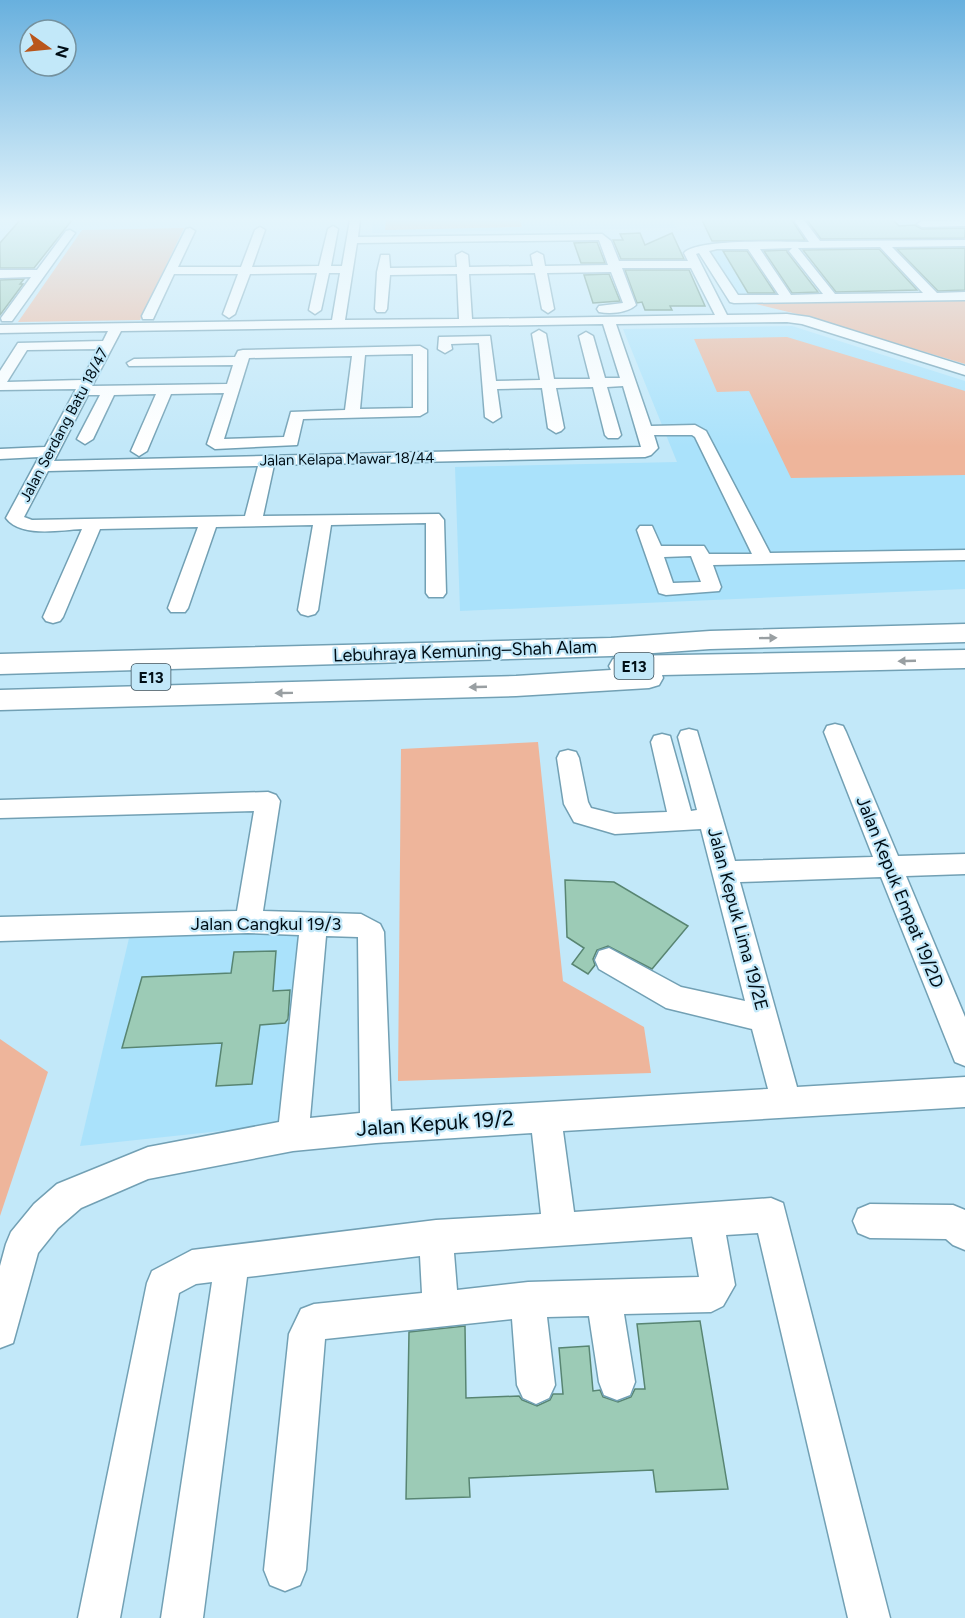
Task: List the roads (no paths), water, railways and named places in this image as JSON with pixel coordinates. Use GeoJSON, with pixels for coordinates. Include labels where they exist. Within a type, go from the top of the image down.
{"type":"FeatureCollection","features":[{"type":"Feature","properties":{"kind":"highway"},"geometry":{"type":"LineString","coordinates":[[0,643],[609,631],[710,639]]}},
{"type":"Feature","properties":{"kind":"highway","name":"Lebuhraya Kemuning–Shah Alam"},"geometry":{"type":"LineString","coordinates":[[0,664],[611,647],[710,639],[965,633]]}},
{"type":"Feature","properties":{"kind":"highway","name":"Lebuhraya Kemuning–Shah Alam"},"geometry":{"type":"LineString","coordinates":[[0,681],[303,672],[965,660]]}},
{"type":"Feature","properties":{"kind":"highway"},"geometry":{"type":"LineString","coordinates":[[0,700],[516,686],[809,664]]}},
{"type":"Feature","properties":{"kind":"street"},"geometry":{"type":"LineString","coordinates":[[4,323],[24,296]]}},
{"type":"Feature","properties":{"kind":"street"},"geometry":{"type":"LineString","coordinates":[[148,316],[158,296]]}},
{"type":"Feature","properties":{"kind":"street"},"geometry":{"type":"LineString","coordinates":[[229,314],[236,296]]}},
{"type":"Feature","properties":{"kind":"street"},"geometry":{"type":"LineString","coordinates":[[315,310],[318,296]]}},
{"type":"Feature","properties":{"kind":"street"},"geometry":{"type":"LineString","coordinates":[[338,324],[343,296]]}},
{"type":"Feature","properties":{"kind":"street"},"geometry":{"type":"LineString","coordinates":[[381,309],[382,296]]}},
{"type":"Feature","properties":{"kind":"street"},"geometry":{"type":"LineString","coordinates":[[465,296],[466,316]]}},
{"type":"Feature","properties":{"kind":"street"},"geometry":{"type":"LineString","coordinates":[[545,296],[548,309]]}},
{"type":"Feature","properties":{"kind":"street"},"geometry":{"type":"LineString","coordinates":[[4,323],[117,327],[338,324],[548,309],[627,307],[630,305],[626,296]]}},
{"type":"Feature","properties":{"kind":"street"},"geometry":{"type":"LineString","coordinates":[[711,296],[722,317]]}},
{"type":"Feature","properties":{"kind":"street"},"geometry":{"type":"LineString","coordinates":[[732,296],[734,299],[965,296]]}},
{"type":"Feature","properties":{"kind":"street"},"geometry":{"type":"LineString","coordinates":[[786,296],[788,299]]}},
{"type":"Feature","properties":{"kind":"street"},"geometry":{"type":"LineString","coordinates":[[466,316],[608,319],[787,318],[804,320],[965,371]]}},
{"type":"Feature","properties":{"kind":"street"},"geometry":{"type":"LineString","coordinates":[[608,319],[644,431],[696,430],[701,434],[763,557]]}},
{"type":"Feature","properties":{"kind":"street","name":"Jalan Serdang Batu 18/47"},"geometry":{"type":"LineString","coordinates":[[93,524],[32,525],[20,523],[15,518],[117,327]]}},
{"type":"Feature","properties":{"kind":"street"},"geometry":{"type":"LineString","coordinates":[[539,334],[556,428]]}},
{"type":"Feature","properties":{"kind":"street"},"geometry":{"type":"LineString","coordinates":[[586,336],[613,435]]}},
{"type":"Feature","properties":{"kind":"street"},"geometry":{"type":"LineString","coordinates":[[134,363],[359,351],[445,349],[444,340],[485,339],[493,417]]}},
{"type":"Feature","properties":{"kind":"street"},"geometry":{"type":"LineString","coordinates":[[108,345],[23,346],[0,384],[109,391],[232,388]]}},
{"type":"Feature","properties":{"kind":"street"},"geometry":{"type":"LineString","coordinates":[[242,357],[217,440],[291,442],[296,415],[420,412],[420,350]]}},
{"type":"Feature","properties":{"kind":"street"},"geometry":{"type":"LineString","coordinates":[[352,414],[359,351]]}},
{"type":"Feature","properties":{"kind":"street"},"geometry":{"type":"LineString","coordinates":[[490,385],[628,382]]}},
{"type":"Feature","properties":{"kind":"street"},"geometry":{"type":"LineString","coordinates":[[139,451],[165,390]]}},
{"type":"Feature","properties":{"kind":"street"},"geometry":{"type":"LineString","coordinates":[[85,439],[109,391]]}},
{"type":"Feature","properties":{"kind":"street","name":"Jalan Kelapa Mawar 18/44"},"geometry":{"type":"LineString","coordinates":[[0,454],[46,459],[267,461],[645,452],[650,448],[644,431]]}},
{"type":"Feature","properties":{"kind":"street"},"geometry":{"type":"LineString","coordinates":[[253,521],[267,461]]}},
{"type":"Feature","properties":{"kind":"street"},"geometry":{"type":"LineString","coordinates":[[53,617],[93,524],[433,518],[435,520],[436,593]]}},
{"type":"Feature","properties":{"kind":"street"},"geometry":{"type":"LineString","coordinates":[[308,609],[323,520]]}},
{"type":"Feature","properties":{"kind":"street"},"geometry":{"type":"LineString","coordinates":[[178,608],[208,522]]}},
{"type":"Feature","properties":{"kind":"street"},"geometry":{"type":"LineString","coordinates":[[646,530],[666,589],[712,587],[698,550],[654,552]]}},
{"type":"Feature","properties":{"kind":"street"},"geometry":{"type":"LineString","coordinates":[[702,560],[763,557],[965,555]]}},
{"type":"Feature","properties":{"kind":"street","name":"Jalan Kepuk Empat 19/2D"},"geometry":{"type":"LineString","coordinates":[[835,732],[965,1052]]}},
{"type":"Feature","properties":{"kind":"street","name":"Jalan Kepuk Lima 19/2E"},"geometry":{"type":"LineString","coordinates":[[690,737],[786,1101]]}},
{"type":"Feature","properties":{"kind":"street"},"geometry":{"type":"LineString","coordinates":[[662,742],[681,820]]}},
{"type":"Feature","properties":{"kind":"street"},"geometry":{"type":"LineString","coordinates":[[568,758],[576,804],[583,815],[615,824],[712,819]]}},
{"type":"Feature","properties":{"kind":"street"},"geometry":{"type":"LineString","coordinates":[[0,809],[268,801],[248,922]]}},
{"type":"Feature","properties":{"kind":"street"},"geometry":{"type":"LineString","coordinates":[[726,872],[965,864]]}},
{"type":"Feature","properties":{"kind":"street","name":"Jalan Cangkul 19/3"},"geometry":{"type":"LineString","coordinates":[[0,929],[248,922],[361,925],[371,932],[375,1126]]}},
{"type":"Feature","properties":{"kind":"street"},"geometry":{"type":"LineString","coordinates":[[292,1135],[314,922]]}},
{"type":"Feature","properties":{"kind":"street"},"geometry":{"type":"LineString","coordinates":[[609,960],[676,999],[764,1018]]}},
{"type":"Feature","properties":{"kind":"street","name":"Jalan Kepuk 19/2"},"geometry":{"type":"LineString","coordinates":[[0,1330],[23,1244],[46,1216],[69,1196],[148,1163],[292,1135],[375,1126],[965,1092]]}},
{"type":"Feature","properties":{"kind":"street"},"geometry":{"type":"LineString","coordinates":[[546,1116],[559,1230]]}},
{"type":"Feature","properties":{"kind":"street"},"geometry":{"type":"LineString","coordinates":[[99,1618],[164,1283],[192,1267],[436,1237],[771,1215],[869,1618]]}},
{"type":"Feature","properties":{"kind":"street"},"geometry":{"type":"LineString","coordinates":[[285,1570],[307,1334],[314,1322],[528,1300],[711,1294],[718,1286],[706,1219]]}},
{"type":"Feature","properties":{"kind":"street"},"geometry":{"type":"LineString","coordinates":[[870,1221],[953,1222],[965,1233]]}},
{"type":"Feature","properties":{"kind":"street"},"geometry":{"type":"LineString","coordinates":[[436,1237],[441,1309]]}},
{"type":"Feature","properties":{"kind":"street"},"geometry":{"type":"LineString","coordinates":[[182,1618],[232,1262]]}},
{"type":"Feature","properties":{"kind":"street"},"geometry":{"type":"LineString","coordinates":[[604,1298],[617,1382]]}},
{"type":"Feature","properties":{"kind":"street"},"geometry":{"type":"LineString","coordinates":[[528,1300],[536,1385]]}}]}
